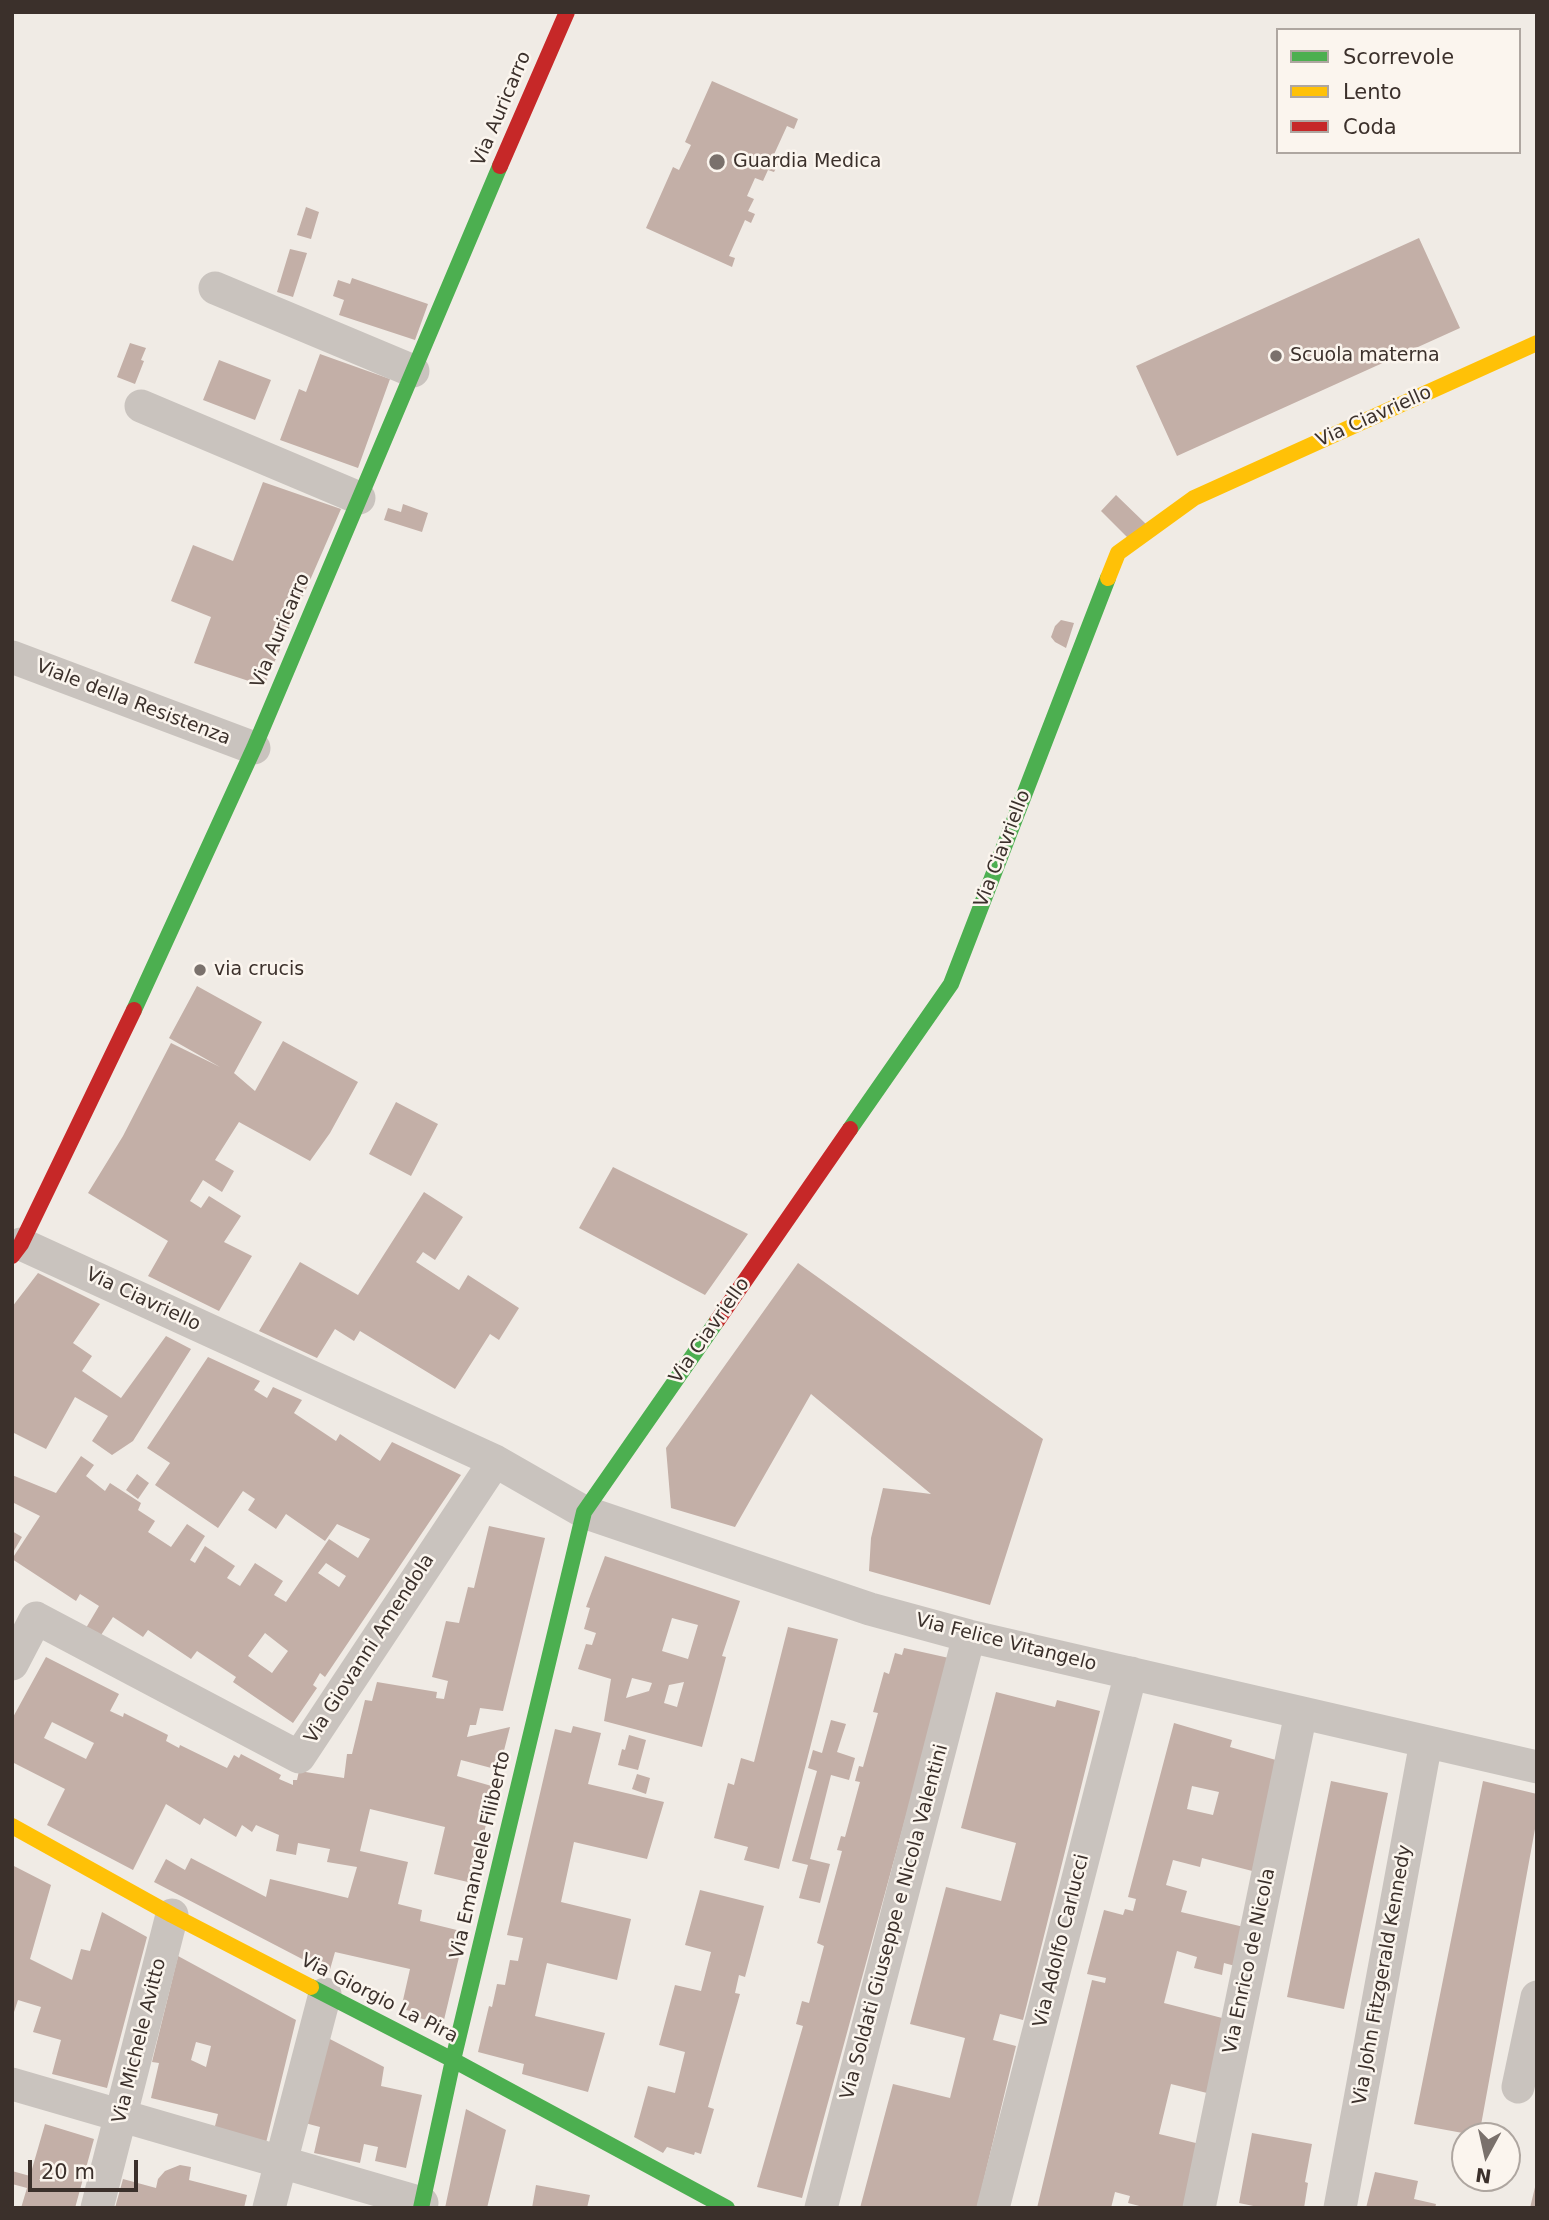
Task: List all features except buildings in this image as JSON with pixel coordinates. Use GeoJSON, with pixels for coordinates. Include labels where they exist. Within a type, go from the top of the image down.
{"type":"FeatureCollection","features":[{"type":"Feature","properties":{"kind":"street","name":"Via Auricarro"},"geometry":{"type":"LineString","coordinates":[[17,1250],[145,986],[254,748],[567,12]]}},
{"type":"Feature","properties":{"kind":"street"},"geometry":{"type":"LineString","coordinates":[[215,288],[413,371]]}},
{"type":"Feature","properties":{"kind":"street","name":"Via Ciavriello"},"geometry":{"type":"LineString","coordinates":[[584,1512],[951,984],[1118,553],[1194,498],[1537,344]]}},
{"type":"Feature","properties":{"kind":"street"},"geometry":{"type":"LineString","coordinates":[[141,406],[359,498]]}},
{"type":"Feature","properties":{"kind":"street","name":"Viale della Resistenza"},"geometry":{"type":"LineString","coordinates":[[12,657],[254,748]]}},
{"type":"Feature","properties":{"kind":"street","name":"Via Ciavriello"},"geometry":{"type":"LineString","coordinates":[[17,1250],[495,1461]]}},
{"type":"Feature","properties":{"kind":"street","name":"Via Felice Vitangelo"},"geometry":{"type":"LineString","coordinates":[[495,1461],[584,1512],[870,1609],[969,1636],[1537,1767]]}},
{"type":"Feature","properties":{"kind":"street","name":"Via Giovanni Amendola"},"geometry":{"type":"LineString","coordinates":[[12,1664],[37,1618],[299,1757],[495,1461]]}},
{"type":"Feature","properties":{"kind":"street","name":"Via Emanuele Filiberto"},"geometry":{"type":"LineString","coordinates":[[422,2206],[453,2060],[584,1512]]}},
{"type":"Feature","properties":{"kind":"street","name":"Via Soldati Giuseppe e Nicola Valentini"},"geometry":{"type":"LineString","coordinates":[[821,2208],[969,1636]]}},
{"type":"Feature","properties":{"kind":"street","name":"Via Adolfo Carlucci"},"geometry":{"type":"LineString","coordinates":[[993,2208],[1131,1673]]}},
{"type":"Feature","properties":{"kind":"street","name":"Via Enrico de Nicola"},"geometry":{"type":"LineString","coordinates":[[1199,2208],[1301,1713]]}},
{"type":"Feature","properties":{"kind":"street","name":"Via John Fitzgerald Kennedy"},"geometry":{"type":"LineString","coordinates":[[1340,2208],[1426,1742]]}},
{"type":"Feature","properties":{"kind":"street","name":"Via Giorgio La Pira"},"geometry":{"type":"LineString","coordinates":[[12,1826],[172,1915],[453,2060],[727,2208]]}},
{"type":"Feature","properties":{"kind":"street","name":"Via Michele Avitto"},"geometry":{"type":"LineString","coordinates":[[97,2208],[172,1915]]}},
{"type":"Feature","properties":{"kind":"street"},"geometry":{"type":"LineString","coordinates":[[269,2208],[325,1994]]}},
{"type":"Feature","properties":{"kind":"street"},"geometry":{"type":"LineString","coordinates":[[1518,2087],[1537,1997]]}},
{"type":"Feature","properties":{"kind":"street"},"geometry":{"type":"LineString","coordinates":[[12,2084],[422,2206]]}},
{"type":"Feature","properties":{"kind":"traffic: fast"},"geometry":{"type":"LineString","coordinates":[[134,1010],[254,748],[500,166]]}},
{"type":"Feature","properties":{"kind":"traffic: fast"},"geometry":{"type":"LineString","coordinates":[[850,1129],[951,984],[1108,578]]}},
{"type":"Feature","properties":{"kind":"traffic: fast"},"geometry":{"type":"LineString","coordinates":[[421,2208],[453,2060],[584,1512],[717,1321]]}},
{"type":"Feature","properties":{"kind":"traffic: fast"},"geometry":{"type":"LineString","coordinates":[[311,1987],[453,2060],[727,2208]]}},
{"type":"Feature","properties":{"kind":"traffic: slow"},"geometry":{"type":"LineString","coordinates":[[1108,578],[1118,553],[1194,498],[1537,343]]}},
{"type":"Feature","properties":{"kind":"traffic: slow"},"geometry":{"type":"LineString","coordinates":[[12,1826],[172,1915],[311,1987]]}},
{"type":"Feature","properties":{"kind":"traffic: jam"},"geometry":{"type":"LineString","coordinates":[[500,166],[567,12]]}},
{"type":"Feature","properties":{"kind":"traffic: jam"},"geometry":{"type":"LineString","coordinates":[[12,1256],[21,1244],[134,1010]]}},
{"type":"Feature","properties":{"kind":"traffic: jam"},"geometry":{"type":"LineString","coordinates":[[717,1321],[850,1129]]}},
{"type":"Feature","properties":{"kind":"place","name":"Guardia Medica"},"geometry":{"type":"Point","coordinates":[717,162]}},
{"type":"Feature","properties":{"kind":"place","name":"Scuola materna"},"geometry":{"type":"Point","coordinates":[1276,356]}},
{"type":"Feature","properties":{"kind":"place","name":"via crucis"},"geometry":{"type":"Point","coordinates":[200,970]}}]}
